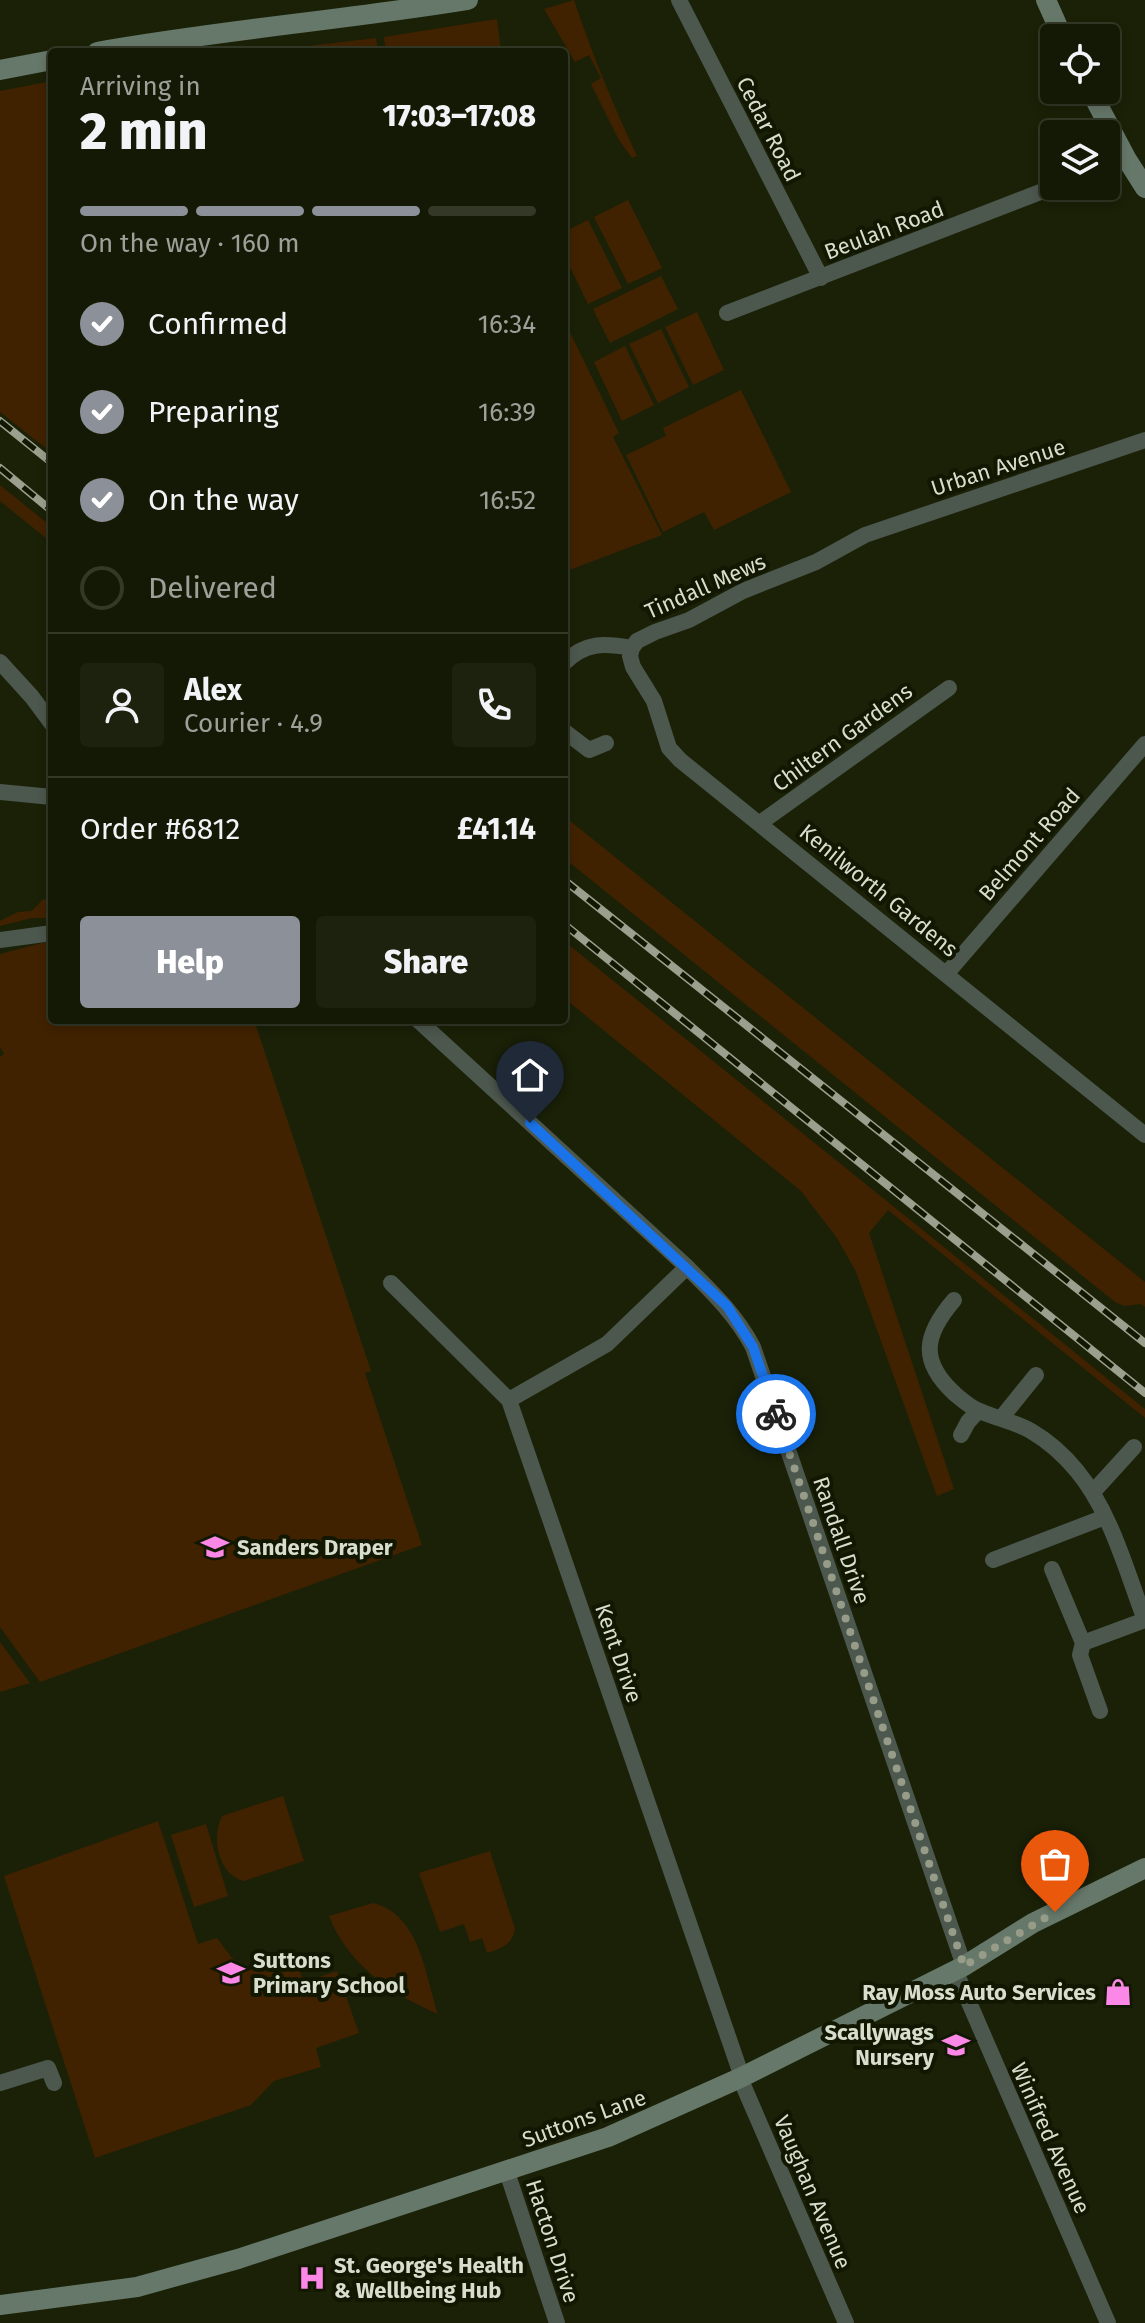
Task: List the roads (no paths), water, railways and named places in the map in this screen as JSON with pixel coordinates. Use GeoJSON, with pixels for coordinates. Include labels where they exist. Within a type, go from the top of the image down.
{"type":"FeatureCollection","features":[{"type":"Feature","properties":{"kind":"street"},"geometry":{"type":"LineString","coordinates":[[120,48],[390,6],[468,0]]}},
{"type":"Feature","properties":{"kind":"street","name":"Cedar Road"},"geometry":{"type":"LineString","coordinates":[[679,0],[821,278]]}},
{"type":"Feature","properties":{"kind":"street"},"geometry":{"type":"LineString","coordinates":[[1046,0],[1057,24]]}},
{"type":"Feature","properties":{"kind":"street"},"geometry":{"type":"LineString","coordinates":[[0,70],[48,61]]}},
{"type":"Feature","properties":{"kind":"street"},"geometry":{"type":"LineString","coordinates":[[1097,104],[1145,188]]}},
{"type":"Feature","properties":{"kind":"street"},"geometry":{"type":"LineString","coordinates":[[1120,160],[1126,158]]}},
{"type":"Feature","properties":{"kind":"street","name":"Beulah Road"},"geometry":{"type":"LineString","coordinates":[[727,313],[1040,192]]}},
{"type":"Feature","properties":{"kind":"street","name":"Urban Avenue"},"geometry":{"type":"LineString","coordinates":[[865,535],[1145,440]]}},
{"type":"Feature","properties":{"kind":"street","name":"Tindall Mews"},"geometry":{"type":"LineString","coordinates":[[568,660],[592,645],[632,648],[637,641],[655,632],[689,620],[743,591],[816,562],[865,535]]}},
{"type":"Feature","properties":{"kind":"street","name":"Kenilworth Gardens"},"geometry":{"type":"LineString","coordinates":[[632,648],[631,662],[654,701],[669,748],[680,760],[1143,1131]]}},
{"type":"Feature","properties":{"kind":"street"},"geometry":{"type":"LineString","coordinates":[[0,662],[48,719]]}},
{"type":"Feature","properties":{"kind":"street","name":"Chiltern Gardens"},"geometry":{"type":"LineString","coordinates":[[760,823],[949,688]]}},
{"type":"Feature","properties":{"kind":"street"},"geometry":{"type":"LineString","coordinates":[[568,734],[589,750],[606,743]]}},
{"type":"Feature","properties":{"kind":"street","name":"Belmont Road"},"geometry":{"type":"LineString","coordinates":[[947,973],[1145,744]]}},
{"type":"Feature","properties":{"kind":"street"},"geometry":{"type":"LineString","coordinates":[[0,792],[48,797]]}},
{"type":"Feature","properties":{"kind":"street"},"geometry":{"type":"LineString","coordinates":[[0,940],[48,934]]}},
{"type":"Feature","properties":{"kind":"street","name":"Randall Drive"},"geometry":{"type":"LineString","coordinates":[[422,1024],[727,1306],[753,1347],[960,1968]]}},
{"type":"Feature","properties":{"kind":"street"},"geometry":{"type":"LineString","coordinates":[[509,1400],[607,1344],[687,1267]]}},
{"type":"Feature","properties":{"kind":"street","name":"Kent Drive"},"geometry":{"type":"LineString","coordinates":[[391,1283],[509,1400],[741,2078]]}},
{"type":"Feature","properties":{"kind":"street"},"geometry":{"type":"LineString","coordinates":[[954,1300],[932,1330],[928,1348],[931,1364],[945,1384],[978,1411],[1002,1417],[1031,1431],[1056,1449],[1093,1492],[1139,1585],[1145,1620],[1083,1643]]}},
{"type":"Feature","properties":{"kind":"street"},"geometry":{"type":"LineString","coordinates":[[1002,1417],[1036,1375]]}},
{"type":"Feature","properties":{"kind":"street"},"geometry":{"type":"LineString","coordinates":[[961,1435],[978,1411]]}},
{"type":"Feature","properties":{"kind":"street"},"geometry":{"type":"LineString","coordinates":[[1093,1492],[1134,1447]]}},
{"type":"Feature","properties":{"kind":"street"},"geometry":{"type":"LineString","coordinates":[[993,1560],[1105,1517]]}},
{"type":"Feature","properties":{"kind":"street"},"geometry":{"type":"LineString","coordinates":[[1052,1569],[1083,1643],[1080,1655],[1100,1711]]}},
{"type":"Feature","properties":{"kind":"street","name":"Suttons Lane"},"geometry":{"type":"LineString","coordinates":[[0,2305],[137,2287],[238,2259],[608,2137],[741,2078],[960,1968],[1033,1923],[1145,1868]]}},
{"type":"Feature","properties":{"kind":"street","name":"Winifred Avenue"},"geometry":{"type":"LineString","coordinates":[[960,1968],[1108,2323]]}},
{"type":"Feature","properties":{"kind":"street"},"geometry":{"type":"LineString","coordinates":[[0,2083],[48,2068],[54,2083]]}},
{"type":"Feature","properties":{"kind":"street","name":"Vaughan Avenue"},"geometry":{"type":"LineString","coordinates":[[741,2078],[846,2323]]}},
{"type":"Feature","properties":{"kind":"street","name":"Hacton Drive"},"geometry":{"type":"LineString","coordinates":[[507,2172],[557,2323]]}},
{"type":"Feature","properties":{"kind":"railway"},"geometry":{"type":"LineString","coordinates":[[0,421],[48,460]]}},
{"type":"Feature","properties":{"kind":"railway"},"geometry":{"type":"LineString","coordinates":[[0,468],[48,508]]}},
{"type":"Feature","properties":{"kind":"railway"},"geometry":{"type":"LineString","coordinates":[[568,883],[1145,1343]]}},
{"type":"Feature","properties":{"kind":"railway"},"geometry":{"type":"LineString","coordinates":[[568,927],[1145,1393]]}},
{"type":"Feature","properties":{"kind":"place","name":"Sanders Draper"},"geometry":{"type":"Point","coordinates":[215,1547]}},
{"type":"Feature","properties":{"kind":"place","name":"Suttons Primary School"},"geometry":{"type":"Point","coordinates":[231,1973]}},
{"type":"Feature","properties":{"kind":"place","name":"Ray Moss Auto Services"},"geometry":{"type":"Point","coordinates":[1118,1992]}},
{"type":"Feature","properties":{"kind":"place","name":"Scallywags Nursery"},"geometry":{"type":"Point","coordinates":[956,2045]}},
{"type":"Feature","properties":{"kind":"place","name":"St. George's Health & Wellbeing Hub"},"geometry":{"type":"Point","coordinates":[312,2278]}}]}
